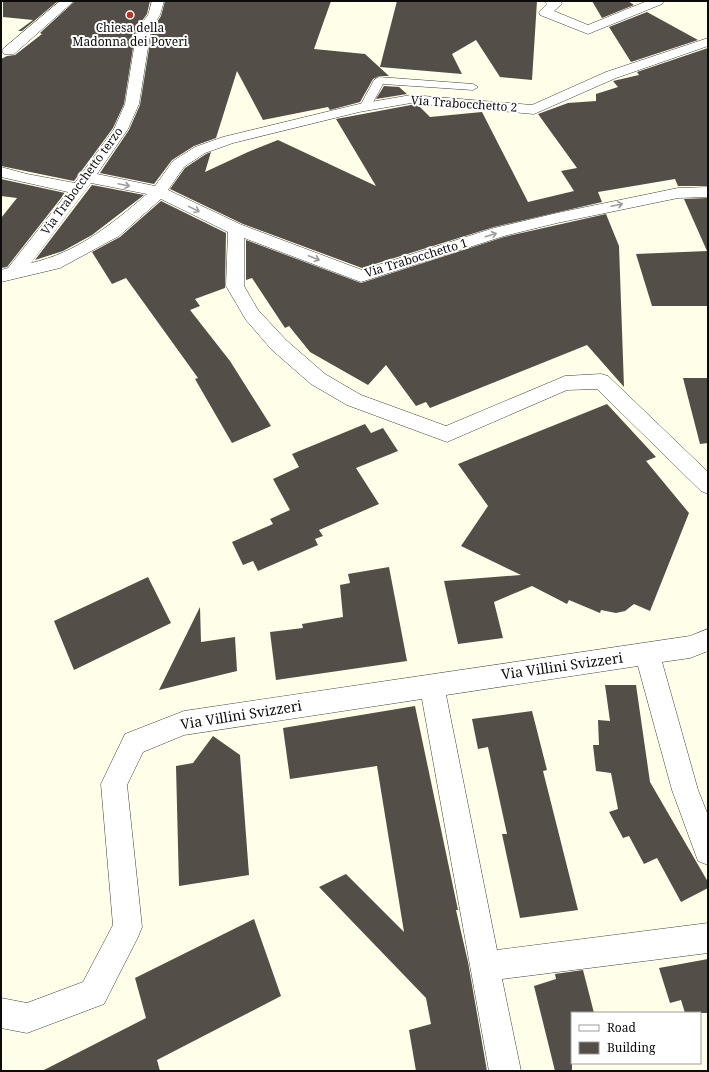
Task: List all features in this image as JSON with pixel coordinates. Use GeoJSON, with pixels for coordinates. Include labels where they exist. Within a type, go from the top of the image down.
{"type":"FeatureCollection","features":[{"type":"Feature","properties":{"kind":"street"},"geometry":{"type":"LineString","coordinates":[[9,51],[68,1]]}},
{"type":"Feature","properties":{"kind":"street","name":"Via Trabocchetto terzo"},"geometry":{"type":"LineString","coordinates":[[7,274],[84,183],[127,116],[132,104],[144,29],[154,15],[158,1]]}},
{"type":"Feature","properties":{"kind":"street"},"geometry":{"type":"LineString","coordinates":[[550,1],[556,4],[545,12],[588,30],[658,1]]}},
{"type":"Feature","properties":{"kind":"street","name":"Via Trabocchetto 2"},"geometry":{"type":"LineString","coordinates":[[7,274],[54,264],[91,245],[112,232],[159,192],[178,164],[200,150],[228,140],[366,106],[411,99],[534,110],[611,75],[708,42]]}},
{"type":"Feature","properties":{"kind":"street","name":"Via Trabocchetto 1"},"geometry":{"type":"LineString","coordinates":[[1,172],[26,179],[84,183],[159,192],[236,229],[360,276],[500,232],[557,218],[678,193],[708,192]]}},
{"type":"Feature","properties":{"kind":"street"},"geometry":{"type":"LineString","coordinates":[[236,229],[236,286],[252,314],[279,345],[318,379],[354,400],[447,434],[565,382],[601,382],[708,486]]}},
{"type":"Feature","properties":{"kind":"street","name":"Via Villini Svizzeri"},"geometry":{"type":"LineString","coordinates":[[1,1013],[27,1018],[93,993],[128,927],[114,784],[134,743],[184,722],[647,654],[690,647],[708,640]]}},
{"type":"Feature","properties":{"kind":"street"},"geometry":{"type":"LineString","coordinates":[[647,654],[685,790],[708,852]]}},
{"type":"Feature","properties":{"kind":"street"},"geometry":{"type":"LineString","coordinates":[[432,686],[505,1071]]}},
{"type":"Feature","properties":{"kind":"street"},"geometry":{"type":"LineString","coordinates":[[485,966],[708,938]]}},
{"type":"Feature","properties":{"kind":"lane"},"geometry":{"type":"LineString","coordinates":[[366,106],[379,80],[473,87]]}},
{"type":"Feature","properties":{"kind":"building"},"geometry":{"type":"Polygon","coordinates":[[[3,1],[58,1],[22,31],[18,31],[33,20],[3,17],[3,1]]]}},
{"type":"Feature","properties":{"kind":"building"},"geometry":{"type":"Polygon","coordinates":[[[75,1],[150,1],[147,14],[136,29],[124,104],[113,128],[74,181],[1,166],[1,59],[7,56],[15,55],[42,34],[40,33],[75,1]]]}},
{"type":"Feature","properties":{"kind":"building"},"geometry":{"type":"Polygon","coordinates":[[[165,1],[331,1],[314,49],[365,54],[389,76],[379,76],[373,79],[360,102],[330,110],[328,107],[263,120],[237,71],[216,138],[194,146],[172,160],[154,184],[100,173],[129,130],[140,105],[152,30],[161,16],[165,1]]]}},
{"type":"Feature","properties":{"kind":"building"},"geometry":{"type":"Polygon","coordinates":[[[397,1],[537,1],[532,80],[500,77],[476,40],[452,54],[462,74],[380,67],[397,1]]]}},
{"type":"Feature","properties":{"kind":"building"},"geometry":{"type":"Polygon","coordinates":[[[592,1],[628,1],[634,5],[602,18],[592,1]]]}},
{"type":"Feature","properties":{"kind":"building"},"geometry":{"type":"Polygon","coordinates":[[[647,12],[698,40],[631,62],[609,27],[647,12]]]}},
{"type":"Feature","properties":{"kind":"building"},"geometry":{"type":"Polygon","coordinates":[[[708,48],[708,186],[678,186],[675,179],[598,192],[602,202],[494,227],[362,268],[243,224],[170,189],[185,168],[206,154],[211,152],[205,172],[278,140],[376,186],[336,119],[418,105],[430,117],[482,112],[528,202],[574,191],[561,171],[577,168],[538,114],[568,103],[596,101],[596,94],[618,87],[613,81],[639,75],[637,72],[708,48]]]}},
{"type":"Feature","properties":{"kind":"building"},"geometry":{"type":"Polygon","coordinates":[[[384,86],[399,87],[407,94],[376,99],[384,86]]]}},
{"type":"Feature","properties":{"kind":"building"},"geometry":{"type":"Polygon","coordinates":[[[1,179],[65,193],[7,267],[1,268],[1,218],[17,198],[1,196],[1,179]]]}},
{"type":"Feature","properties":{"kind":"building"},"geometry":{"type":"Polygon","coordinates":[[[92,185],[144,195],[92,235],[63,251],[35,260],[92,185]]]}},
{"type":"Feature","properties":{"kind":"building"},"geometry":{"type":"Polygon","coordinates":[[[708,198],[708,306],[652,306],[636,254],[707,251],[684,199],[708,198]]]}},
{"type":"Feature","properties":{"kind":"building"},"geometry":{"type":"Polygon","coordinates":[[[161,201],[226,233],[225,288],[195,299],[200,306],[190,310],[230,361],[271,426],[232,443],[195,379],[198,378],[126,278],[112,284],[92,252],[120,237],[161,201]]]}},
{"type":"Feature","properties":{"kind":"building"},"geometry":{"type":"Polygon","coordinates":[[[606,214],[619,246],[624,387],[587,345],[430,408],[426,402],[416,406],[386,365],[368,385],[310,352],[289,326],[285,328],[252,278],[246,280],[246,240],[361,283],[504,237],[606,214]]]}},
{"type":"Feature","properties":{"kind":"building"},"geometry":{"type":"Polygon","coordinates":[[[683,378],[708,378],[708,443],[700,444],[683,378]]]}},
{"type":"Feature","properties":{"kind":"building"},"geometry":{"type":"Polygon","coordinates":[[[607,404],[656,457],[646,461],[689,513],[650,611],[634,604],[625,611],[616,613],[601,610],[600,613],[569,600],[567,604],[532,586],[494,602],[503,638],[458,644],[444,581],[521,575],[461,546],[488,506],[458,464],[607,404]]]}},
{"type":"Feature","properties":{"kind":"building"},"geometry":{"type":"Polygon","coordinates":[[[365,424],[371,433],[383,428],[398,451],[356,468],[379,504],[319,530],[323,536],[315,539],[318,545],[258,571],[253,561],[243,565],[232,542],[273,524],[270,519],[290,510],[273,479],[299,467],[292,454],[365,424]]]}},
{"type":"Feature","properties":{"kind":"building"},"geometry":{"type":"Polygon","coordinates":[[[389,567],[407,661],[276,680],[270,632],[303,628],[302,624],[343,617],[340,585],[350,583],[348,574],[389,567]]]}},
{"type":"Feature","properties":{"kind":"building"},"geometry":{"type":"Polygon","coordinates":[[[148,577],[171,623],[74,670],[54,621],[148,577]]]}},
{"type":"Feature","properties":{"kind":"building"},"geometry":{"type":"Polygon","coordinates":[[[200,607],[201,642],[235,637],[237,671],[159,690],[200,607]]]}},
{"type":"Feature","properties":{"kind":"building"},"geometry":{"type":"Polygon","coordinates":[[[605,685],[636,685],[650,782],[708,882],[708,888],[681,902],[657,858],[644,864],[629,836],[623,838],[609,812],[618,809],[611,773],[596,771],[593,745],[599,745],[598,720],[610,721],[605,685]]]}},
{"type":"Feature","properties":{"kind":"building"},"geometry":{"type":"Polygon","coordinates":[[[415,706],[458,910],[456,910],[468,962],[487,1071],[416,1071],[409,1030],[431,1024],[426,998],[319,887],[346,874],[404,932],[377,766],[290,779],[283,728],[415,706]]]}},
{"type":"Feature","properties":{"kind":"building"},"geometry":{"type":"Polygon","coordinates":[[[532,711],[547,770],[543,771],[578,910],[520,918],[502,834],[507,834],[488,747],[478,749],[472,719],[532,711]]]}},
{"type":"Feature","properties":{"kind":"building"},"geometry":{"type":"Polygon","coordinates":[[[213,736],[240,755],[249,875],[179,886],[176,766],[193,763],[213,736]]]}},
{"type":"Feature","properties":{"kind":"building"},"geometry":{"type":"Polygon","coordinates":[[[254,919],[281,996],[157,1060],[160,1071],[42,1071],[146,1018],[135,978],[254,919]]]}},
{"type":"Feature","properties":{"kind":"building"},"geometry":{"type":"Polygon","coordinates":[[[708,959],[708,1013],[685,1012],[681,1000],[670,1003],[659,968],[708,959]]]}},
{"type":"Feature","properties":{"kind":"building"},"geometry":{"type":"Polygon","coordinates":[[[583,970],[594,1012],[571,1012],[572,1071],[555,1071],[534,986],[556,979],[555,974],[583,970]]]}},
{"type":"Feature","properties":{"kind":"place","name":"Chiesa della Madonna dei Poveri"},"geometry":{"type":"Point","coordinates":[130,15]}}]}
